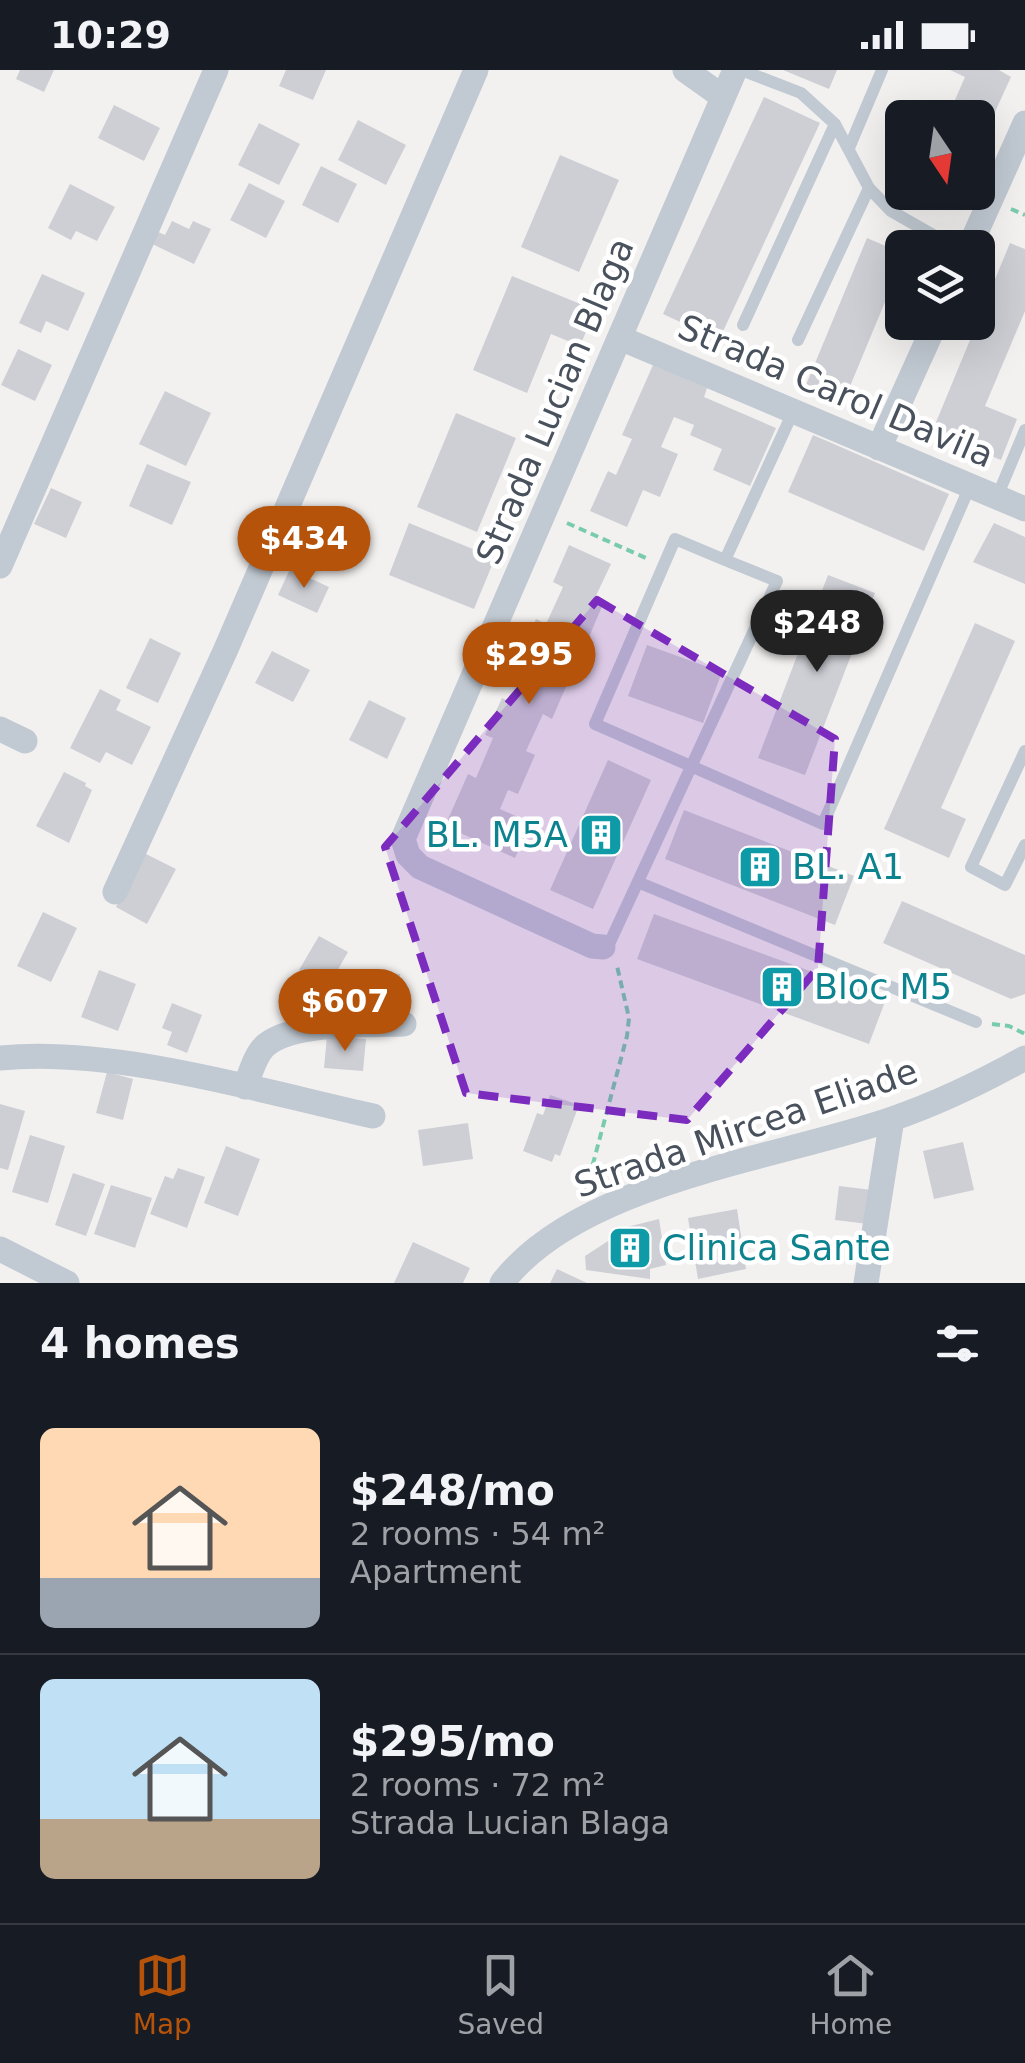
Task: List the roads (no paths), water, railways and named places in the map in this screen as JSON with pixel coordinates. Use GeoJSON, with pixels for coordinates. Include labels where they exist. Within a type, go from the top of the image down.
{"type":"FeatureCollection","features":[{"type":"Feature","properties":{"kind":"street"},"geometry":{"type":"LineString","coordinates":[[0,566],[216,70]]}},
{"type":"Feature","properties":{"kind":"street"},"geometry":{"type":"LineString","coordinates":[[115,892],[226,649],[476,70]]}},
{"type":"Feature","properties":{"kind":"street"},"geometry":{"type":"LineString","coordinates":[[685,70],[723,97]]}},
{"type":"Feature","properties":{"kind":"street","name":"Strada Lucian Blaga"},"geometry":{"type":"LineString","coordinates":[[606,944],[592,946],[420,867],[408,855],[403,839],[738,70]]}},
{"type":"Feature","properties":{"kind":"street"},"geometry":{"type":"LineString","coordinates":[[977,230],[1025,123]]}},
{"type":"Feature","properties":{"kind":"street","name":"Strada Carol Davila"},"geometry":{"type":"LineString","coordinates":[[620,338],[1025,508]]}},
{"type":"Feature","properties":{"kind":"street"},"geometry":{"type":"LineString","coordinates":[[880,448],[928,340]]}},
{"type":"Feature","properties":{"kind":"street"},"geometry":{"type":"LineString","coordinates":[[0,729],[24,741]]}},
{"type":"Feature","properties":{"kind":"street"},"geometry":{"type":"LineString","coordinates":[[245,1087],[265,1046],[283,1038],[326,1026],[404,1024]]}},
{"type":"Feature","properties":{"kind":"street"},"geometry":{"type":"LineString","coordinates":[[0,1058],[66,1057],[125,1064],[373,1116]]}},
{"type":"Feature","properties":{"kind":"street","name":"Strada Mircea Eliade"},"geometry":{"type":"LineString","coordinates":[[502,1283],[538,1246],[607,1206],[694,1176],[892,1119],[964,1091],[1025,1058]]}},
{"type":"Feature","properties":{"kind":"street"},"geometry":{"type":"LineString","coordinates":[[866,1283],[892,1119]]}},
{"type":"Feature","properties":{"kind":"street"},"geometry":{"type":"LineString","coordinates":[[0,1249],[67,1283]]}},
{"type":"Feature","properties":{"kind":"lane"},"geometry":{"type":"LineString","coordinates":[[738,70],[801,93],[836,124],[869,188],[891,211],[924,230]]}},
{"type":"Feature","properties":{"kind":"lane"},"geometry":{"type":"LineString","coordinates":[[849,148],[882,70]]}},
{"type":"Feature","properties":{"kind":"lane"},"geometry":{"type":"LineString","coordinates":[[743,325],[836,124]]}},
{"type":"Feature","properties":{"kind":"lane"},"geometry":{"type":"LineString","coordinates":[[798,340],[869,188]]}},
{"type":"Feature","properties":{"kind":"lane"},"geometry":{"type":"LineString","coordinates":[[725,560],[793,412]]}},
{"type":"Feature","properties":{"kind":"lane"},"geometry":{"type":"LineString","coordinates":[[997,496],[1025,430]]}},
{"type":"Feature","properties":{"kind":"lane"},"geometry":{"type":"LineString","coordinates":[[606,944],[640,883],[692,766],[777,581],[675,539],[595,724],[692,766],[823,824],[970,486]]}},
{"type":"Feature","properties":{"kind":"lane"},"geometry":{"type":"LineString","coordinates":[[1025,752],[971,867],[1004,885],[1025,845]]}},
{"type":"Feature","properties":{"kind":"lane"},"geometry":{"type":"LineString","coordinates":[[640,883],[976,1022]]}},
{"type":"Feature","properties":{"kind":"place","name":"BL. M5A"},"geometry":{"type":"Point","coordinates":[601,835]}},
{"type":"Feature","properties":{"kind":"place","name":"BL. A1"},"geometry":{"type":"Point","coordinates":[760,867]}},
{"type":"Feature","properties":{"kind":"place","name":"Bloc M5"},"geometry":{"type":"Point","coordinates":[782,987]}},
{"type":"Feature","properties":{"kind":"place","name":"Clinica Sante"},"geometry":{"type":"Point","coordinates":[630,1248]}}]}
